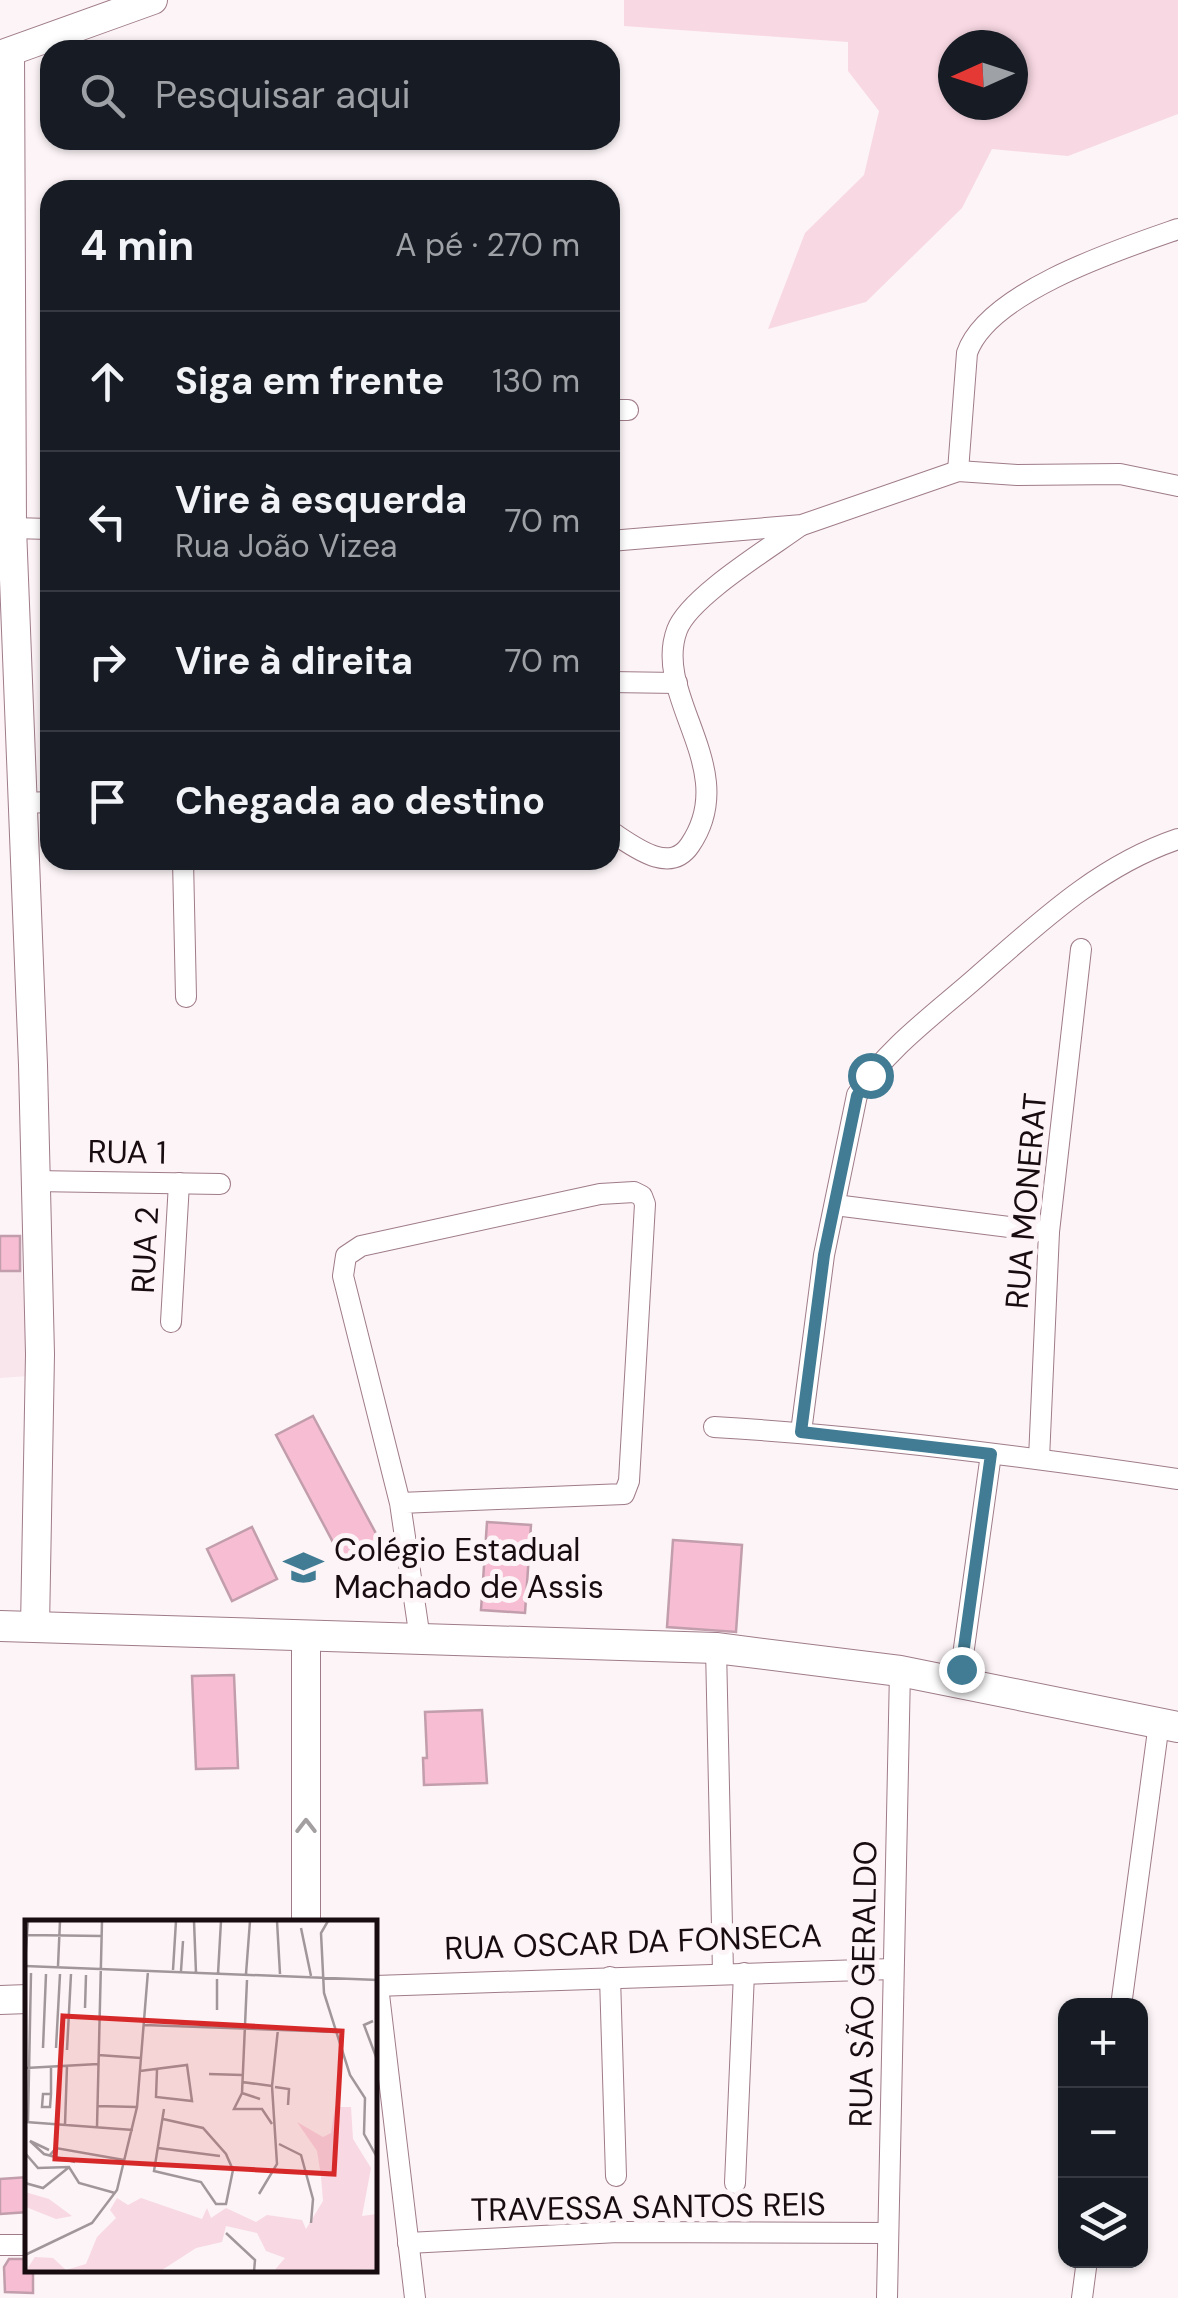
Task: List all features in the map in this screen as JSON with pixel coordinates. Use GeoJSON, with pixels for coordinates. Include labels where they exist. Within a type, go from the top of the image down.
{"type":"FeatureCollection","features":[{"type":"Feature","properties":{"kind":"main road"},"geometry":{"type":"LineString","coordinates":[[0,1626],[716,1648],[900,1671],[1168,1725]]}},
{"type":"Feature","properties":{"kind":"street"},"geometry":{"type":"LineString","coordinates":[[43,40],[153,0]]}},
{"type":"Feature","properties":{"kind":"street"},"geometry":{"type":"LineString","coordinates":[[35,1627],[40,1354],[34,1065],[12,528],[5,54],[40,41]]}},
{"type":"Feature","properties":{"kind":"street"},"geometry":{"type":"LineString","coordinates":[[958,470],[967,353],[972,337],[1006,306],[1040,285],[1115,251],[1178,229]]}},
{"type":"Feature","properties":{"kind":"street"},"geometry":{"type":"LineString","coordinates":[[620,540],[802,525],[958,470],[1017,475],[1120,474],[1178,486]]}},
{"type":"Feature","properties":{"kind":"street"},"geometry":{"type":"LineString","coordinates":[[620,837],[652,857],[664,859],[686,852],[695,837],[704,814],[707,789],[700,750],[677,683],[673,643],[678,624],[696,604],[802,525]]}},
{"type":"Feature","properties":{"kind":"street"},"geometry":{"type":"LineString","coordinates":[[12,528],[40,528]]}},
{"type":"Feature","properties":{"kind":"street"},"geometry":{"type":"LineString","coordinates":[[620,682],[677,683]]}},
{"type":"Feature","properties":{"kind":"street"},"geometry":{"type":"LineString","coordinates":[[801,1432],[824,1255],[857,1096],[870,1075],[926,1020],[1063,901],[1155,847],[1178,840]]}},
{"type":"Feature","properties":{"kind":"street"},"geometry":{"type":"LineString","coordinates":[[182,870],[186,997]]}},
{"type":"Feature","properties":{"kind":"street","name":"RUA MONERAT"},"geometry":{"type":"LineString","coordinates":[[1038,1458],[1049,1232],[1081,949]]}},
{"type":"Feature","properties":{"kind":"street","name":"RUA 1"},"geometry":{"type":"LineString","coordinates":[[34,1180],[220,1184]]}},
{"type":"Feature","properties":{"kind":"street","name":"RUA 2"},"geometry":{"type":"LineString","coordinates":[[170,1322],[179,1182]]}},
{"type":"Feature","properties":{"kind":"street"},"geometry":{"type":"LineString","coordinates":[[400,1503],[624,1494],[629,1481],[645,1204],[642,1196],[634,1192],[600,1194],[361,1246],[346,1256],[343,1276],[400,1503],[420,1639]]}},
{"type":"Feature","properties":{"kind":"street"},"geometry":{"type":"LineString","coordinates":[[835,1205],[1049,1232]]}},
{"type":"Feature","properties":{"kind":"street"},"geometry":{"type":"LineString","coordinates":[[714,1427],[801,1432],[1038,1458],[1178,1479]]}},
{"type":"Feature","properties":{"kind":"street"},"geometry":{"type":"LineString","coordinates":[[959,1684],[991,1454]]}},
{"type":"Feature","properties":{"kind":"street"},"geometry":{"type":"LineString","coordinates":[[306,1637],[306,1920]]}},
{"type":"Feature","properties":{"kind":"street"},"geometry":{"type":"LineString","coordinates":[[716,1648],[734,1973],[735,2184]]}},
{"type":"Feature","properties":{"kind":"street","name":"RUA SÃO GERALDO"},"geometry":{"type":"LineString","coordinates":[[887,2298],[900,1671]]}},
{"type":"Feature","properties":{"kind":"street"},"geometry":{"type":"LineString","coordinates":[[1122,1998],[1168,1725]]}},
{"type":"Feature","properties":{"kind":"street","name":"RUA OSCAR DA FONSECA"},"geometry":{"type":"LineString","coordinates":[[378,1986],[893,1969]]}},
{"type":"Feature","properties":{"kind":"street"},"geometry":{"type":"LineString","coordinates":[[610,1978],[616,2176]]}},
{"type":"Feature","properties":{"kind":"street"},"geometry":{"type":"LineString","coordinates":[[0,2000],[25,1999]]}},
{"type":"Feature","properties":{"kind":"street"},"geometry":{"type":"LineString","coordinates":[[378,2002],[415,2298]]}},
{"type":"Feature","properties":{"kind":"street","name":"TRAVESSA SANTOS REIS"},"geometry":{"type":"LineString","coordinates":[[408,2244],[618,2232],[888,2234]]}},
{"type":"Feature","properties":{"kind":"street"},"geometry":{"type":"LineString","coordinates":[[1082,2298],[1085,2268]]}},
{"type":"Feature","properties":{"kind":"shaded area"},"geometry":{"type":"Polygon","coordinates":[[[624,0],[1178,0],[1178,114],[1068,156],[992,149],[962,208],[866,302],[768,329],[805,233],[864,175],[879,111],[848,71],[848,42],[624,26],[624,0]]]}},
{"type":"Feature","properties":{"kind":"shaded area"},"geometry":{"type":"Polygon","coordinates":[[[20,1235],[28,1376],[0,1378],[0,1236],[20,1235]]]}},
{"type":"Feature","properties":{"kind":"building"},"geometry":{"type":"Polygon","coordinates":[[[0,1236],[20,1236],[20,1271],[0,1271],[0,1236]]]}},
{"type":"Feature","properties":{"kind":"building"},"geometry":{"type":"Polygon","coordinates":[[[313,1416],[380,1541],[343,1561],[276,1435],[313,1416]]]}},
{"type":"Feature","properties":{"kind":"building"},"geometry":{"type":"Polygon","coordinates":[[[487,1522],[531,1525],[525,1613],[481,1610],[487,1522]]]}},
{"type":"Feature","properties":{"kind":"building"},"geometry":{"type":"Polygon","coordinates":[[[252,1527],[277,1579],[232,1601],[207,1549],[252,1527]]]}},
{"type":"Feature","properties":{"kind":"building"},"geometry":{"type":"Polygon","coordinates":[[[673,1540],[742,1545],[736,1632],[667,1627],[673,1540]]]}},
{"type":"Feature","properties":{"kind":"building"},"geometry":{"type":"Polygon","coordinates":[[[234,1675],[238,1768],[196,1769],[192,1676],[234,1675]]]}},
{"type":"Feature","properties":{"kind":"building"},"geometry":{"type":"Polygon","coordinates":[[[482,1710],[487,1783],[424,1785],[425,1712],[482,1710]]]}},
{"type":"Feature","properties":{"kind":"building"},"geometry":{"type":"Polygon","coordinates":[[[25,2177],[25,2212],[0,2214],[0,2179],[25,2177]]]}},
{"type":"Feature","properties":{"kind":"building"},"geometry":{"type":"Polygon","coordinates":[[[9,2259],[25,2259],[25,2273],[33,2273],[33,2293],[5,2292],[4,2267],[9,2259]]]}},
{"type":"Feature","properties":{"kind":"place","name":"Colégio Estadual Machado de Assis"},"geometry":{"type":"Point","coordinates":[304,1568]}},
{"type":"Feature","properties":{"kind":"route"},"geometry":{"type":"LineString","coordinates":[[870,1075],[857,1096],[824,1255],[801,1432],[991,1454],[961,1669]]}}]}
